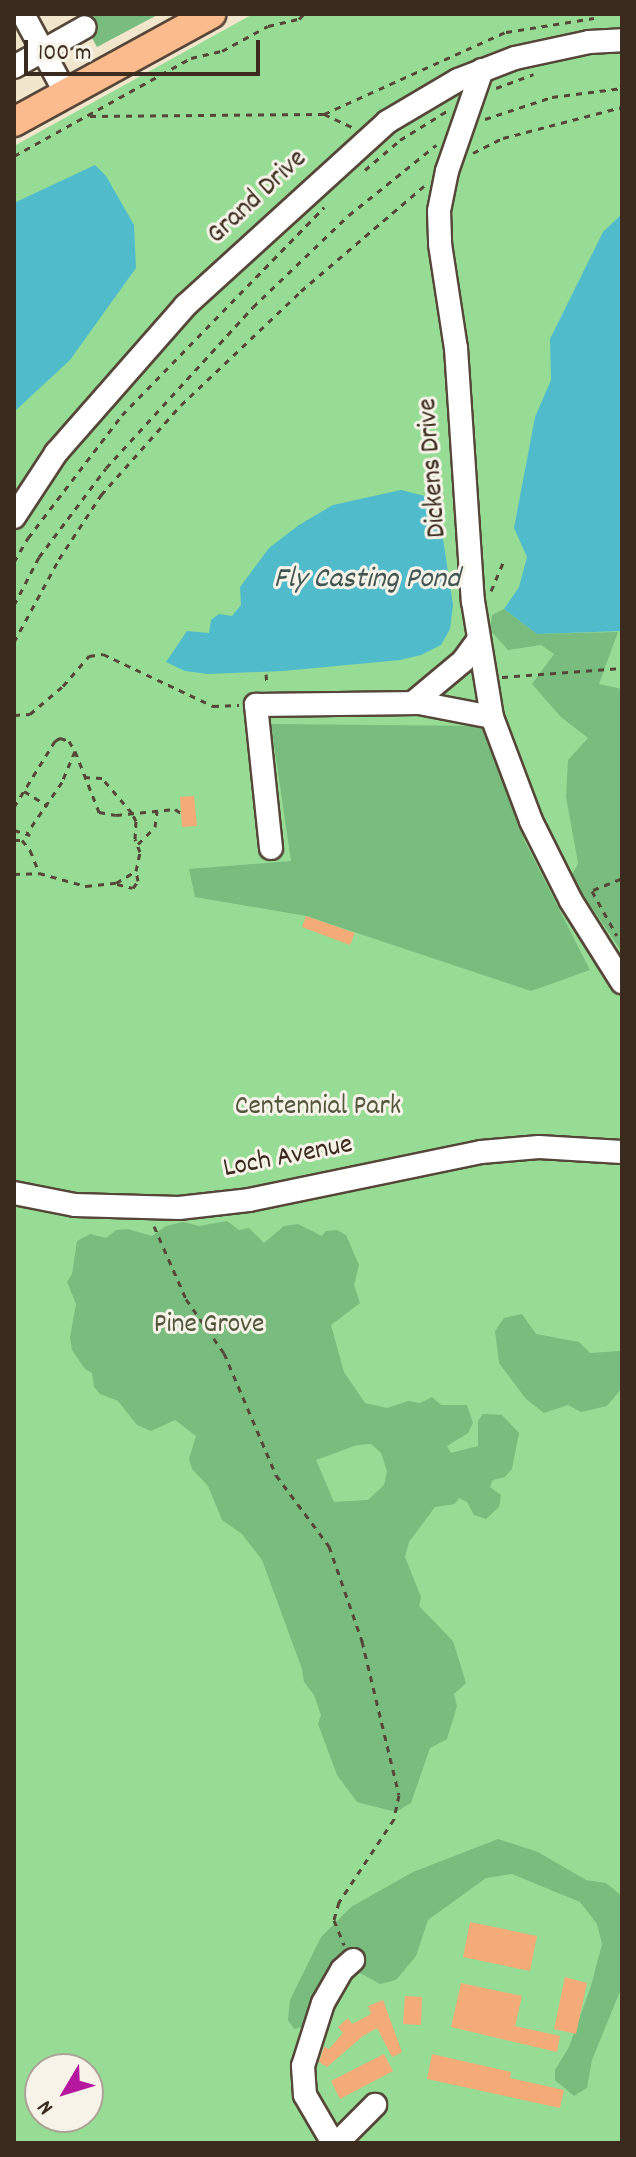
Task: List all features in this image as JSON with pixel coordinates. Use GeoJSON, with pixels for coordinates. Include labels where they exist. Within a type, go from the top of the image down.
{"type":"FeatureCollection","features":[{"type":"Feature","properties":{"kind":"main road"},"geometry":{"type":"LineString","coordinates":[[14,122],[211,14]]}},
{"type":"Feature","properties":{"kind":"street"},"geometry":{"type":"LineString","coordinates":[[20,17],[66,94]]}},
{"type":"Feature","properties":{"kind":"street"},"geometry":{"type":"LineString","coordinates":[[14,67],[85,27]]}},
{"type":"Feature","properties":{"kind":"street","name":"Grand Drive"},"geometry":{"type":"LineString","coordinates":[[14,517],[56,453],[185,306],[371,136],[431,96],[482,70],[550,49],[622,40]]}},
{"type":"Feature","properties":{"kind":"street","name":"Dickens Drive"},"geometry":{"type":"LineString","coordinates":[[482,70],[466,126],[447,171],[439,211],[440,244],[456,348],[473,601],[492,717],[541,845],[622,982]]}},
{"type":"Feature","properties":{"kind":"street"},"geometry":{"type":"LineString","coordinates":[[414,702],[463,661],[479,639]]}},
{"type":"Feature","properties":{"kind":"street"},"geometry":{"type":"LineString","coordinates":[[271,848],[256,705],[414,702],[492,717]]}},
{"type":"Feature","properties":{"kind":"street","name":"Loch Avenue"},"geometry":{"type":"LineString","coordinates":[[14,1193],[75,1205],[146,1208],[249,1200],[420,1161],[481,1152],[539,1147],[622,1152]]}},
{"type":"Feature","properties":{"kind":"street"},"geometry":{"type":"LineString","coordinates":[[353,1960],[342,1970],[323,2003],[303,2066],[305,2095],[335,2143],[375,2105]]}},
{"type":"Feature","properties":{"kind":"path"},"geometry":{"type":"LineString","coordinates":[[14,156],[191,58],[222,51],[268,26],[299,19],[304,14]]}},
{"type":"Feature","properties":{"kind":"path"},"geometry":{"type":"LineString","coordinates":[[86,116],[324,114],[506,32],[594,18]]}},
{"type":"Feature","properties":{"kind":"path"},"geometry":{"type":"LineString","coordinates":[[354,179],[400,140],[473,98],[542,72]]}},
{"type":"Feature","properties":{"kind":"path"},"geometry":{"type":"LineString","coordinates":[[14,605],[39,557],[106,468],[253,307],[390,179],[466,126],[552,97],[622,88]]}},
{"type":"Feature","properties":{"kind":"path"},"geometry":{"type":"LineString","coordinates":[[14,642],[59,559],[101,495],[181,405],[301,291],[421,188],[503,138],[622,107]]}},
{"type":"Feature","properties":{"kind":"path"},"geometry":{"type":"LineString","coordinates":[[324,114],[371,136]]}},
{"type":"Feature","properties":{"kind":"path"},"geometry":{"type":"LineString","coordinates":[[14,562],[28,538],[122,415],[332,199]]}},
{"type":"Feature","properties":{"kind":"path"},"geometry":{"type":"LineString","coordinates":[[14,715],[30,714],[63,686],[89,656],[103,654],[213,706],[256,705]]}},
{"type":"Feature","properties":{"kind":"path"},"geometry":{"type":"LineString","coordinates":[[486,678],[622,668]]}},
{"type":"Feature","properties":{"kind":"path"},"geometry":{"type":"LineString","coordinates":[[14,807],[55,741],[66,739],[75,751],[99,812],[175,809],[181,813]]}},
{"type":"Feature","properties":{"kind":"path"},"geometry":{"type":"LineString","coordinates":[[14,830],[28,834],[48,806],[75,751]]}},
{"type":"Feature","properties":{"kind":"path"},"geometry":{"type":"LineString","coordinates":[[83,777],[102,778],[132,813],[140,862],[136,871],[116,883]]}},
{"type":"Feature","properties":{"kind":"path"},"geometry":{"type":"LineString","coordinates":[[24,791],[48,806]]}},
{"type":"Feature","properties":{"kind":"path"},"geometry":{"type":"LineString","coordinates":[[137,844],[155,827],[157,811]]}},
{"type":"Feature","properties":{"kind":"path"},"geometry":{"type":"LineString","coordinates":[[14,840],[22,840],[30,850],[39,873]]}},
{"type":"Feature","properties":{"kind":"path"},"geometry":{"type":"LineString","coordinates":[[14,874],[39,873],[86,886],[116,883],[133,888],[138,881],[136,871]]}},
{"type":"Feature","properties":{"kind":"path"},"geometry":{"type":"LineString","coordinates":[[622,878],[592,891],[622,945]]}},
{"type":"Feature","properties":{"kind":"path"},"geometry":{"type":"LineString","coordinates":[[146,1208],[186,1299],[224,1353],[276,1475],[329,1546],[362,1641],[399,1795],[394,1819],[339,1902],[334,1920],[353,1960]]}},
{"type":"Feature","properties":{"kind":"green space"},"geometry":{"type":"Polygon","coordinates":[[[79,14],[159,14],[97,47],[79,14]]]}},
{"type":"Feature","properties":{"kind":"green space","name":"Centennial Park"},"geometry":{"type":"Polygon","coordinates":[[[253,14],[622,14],[622,2143],[14,2143],[14,146],[253,14]]]}},
{"type":"Feature","properties":{"kind":"green space"},"geometry":{"type":"Polygon","coordinates":[[[504,609],[537,634],[618,632],[599,684],[622,689],[622,952],[571,877],[578,863],[566,797],[568,760],[588,738],[561,717],[532,684],[554,654],[541,645],[508,650],[490,630],[492,615],[504,609]]]}},
{"type":"Feature","properties":{"kind":"green space"},"geometry":{"type":"Polygon","coordinates":[[[271,724],[485,726],[525,842],[590,970],[531,991],[306,916],[195,897],[189,869],[291,861],[271,724]]]}},
{"type":"Feature","properties":{"kind":"green space","name":"Pine Grove"},"geometry":{"type":"Polygon","coordinates":[[[227,1221],[239,1230],[249,1228],[264,1243],[284,1226],[298,1224],[322,1236],[326,1231],[337,1230],[346,1235],[359,1265],[354,1285],[360,1303],[331,1325],[344,1372],[365,1403],[387,1408],[408,1401],[420,1403],[432,1397],[441,1405],[467,1405],[473,1423],[468,1433],[447,1446],[451,1453],[478,1446],[478,1421],[483,1414],[502,1415],[519,1433],[512,1469],[505,1477],[493,1480],[490,1487],[501,1495],[499,1507],[486,1519],[474,1515],[467,1502],[459,1498],[455,1504],[435,1507],[409,1542],[405,1557],[421,1597],[419,1606],[453,1641],[466,1683],[454,1694],[457,1706],[447,1739],[430,1748],[411,1803],[396,1812],[357,1802],[337,1775],[318,1724],[321,1715],[314,1695],[304,1682],[262,1560],[242,1534],[222,1520],[208,1486],[192,1469],[189,1459],[196,1436],[175,1420],[151,1431],[137,1425],[118,1401],[100,1394],[94,1387],[92,1373],[85,1369],[72,1350],[70,1337],[76,1304],[67,1282],[72,1274],[77,1241],[90,1234],[106,1238],[116,1230],[128,1229],[152,1236],[166,1226],[183,1222],[199,1226],[227,1221]],[[371,1444],[357,1445],[316,1460],[334,1502],[368,1500],[384,1485],[387,1471],[381,1453],[371,1444]]]}},
{"type":"Feature","properties":{"kind":"green space"},"geometry":{"type":"Polygon","coordinates":[[[522,1314],[536,1334],[579,1342],[590,1353],[622,1353],[622,1388],[607,1406],[581,1412],[568,1405],[544,1413],[526,1399],[499,1363],[495,1331],[504,1318],[522,1314]]]}},
{"type":"Feature","properties":{"kind":"green space"},"geometry":{"type":"Polygon","coordinates":[[[498,1839],[538,1852],[586,1880],[606,1883],[622,1896],[621,1989],[592,2060],[587,2088],[574,2096],[555,2080],[555,2070],[569,2047],[591,1986],[602,1944],[597,1924],[580,1902],[512,1874],[486,1878],[428,1920],[416,1956],[396,1980],[380,1984],[360,1973],[330,1981],[302,2027],[294,2029],[288,2020],[290,2000],[321,1937],[351,1907],[413,1872],[498,1839]]]}},
{"type":"Feature","properties":{"kind":"water"},"geometry":{"type":"Polygon","coordinates":[[[95,165],[106,176],[134,225],[136,268],[70,360],[14,412],[14,203],[95,165]]]}},
{"type":"Feature","properties":{"kind":"water"},"geometry":{"type":"Polygon","coordinates":[[[622,214],[622,631],[537,634],[504,609],[519,587],[527,557],[514,528],[535,417],[551,380],[550,339],[603,232],[622,214]]]}},
{"type":"Feature","properties":{"kind":"water","name":"Fly Casting Pond"},"geometry":{"type":"Polygon","coordinates":[[[401,490],[437,499],[453,605],[450,629],[441,645],[421,655],[400,660],[283,671],[208,674],[185,671],[166,662],[187,631],[209,633],[211,620],[219,614],[232,616],[241,605],[240,587],[269,548],[299,525],[333,505],[401,490]]]}},
{"type":"Feature","properties":{"kind":"building"},"geometry":{"type":"Polygon","coordinates":[[[194,796],[197,826],[182,827],[180,797],[194,796]]]}},
{"type":"Feature","properties":{"kind":"building"},"geometry":{"type":"Polygon","coordinates":[[[306,916],[355,933],[350,945],[302,927],[306,916]]]}},
{"type":"Feature","properties":{"kind":"building"},"geometry":{"type":"Polygon","coordinates":[[[470,1922],[537,1936],[530,1971],[463,1957],[470,1922]]]}},
{"type":"Feature","properties":{"kind":"building"},"geometry":{"type":"Polygon","coordinates":[[[565,1977],[587,1983],[576,2034],[554,2029],[565,1977]]]}},
{"type":"Feature","properties":{"kind":"building"},"geometry":{"type":"Polygon","coordinates":[[[461,1983],[522,1996],[515,2026],[560,2036],[557,2052],[451,2027],[461,1983]]]}},
{"type":"Feature","properties":{"kind":"building"},"geometry":{"type":"Polygon","coordinates":[[[405,1996],[422,1997],[421,2025],[403,2024],[405,1996]]]}},
{"type":"Feature","properties":{"kind":"building"},"geometry":{"type":"Polygon","coordinates":[[[383,2000],[402,2052],[392,2057],[377,2028],[327,2067],[319,2062],[324,2047],[329,2049],[343,2033],[338,2027],[348,2018],[352,2024],[371,2014],[368,2006],[383,2000]]]}},
{"type":"Feature","properties":{"kind":"building"},"geometry":{"type":"Polygon","coordinates":[[[384,2054],[393,2071],[340,2099],[331,2081],[384,2054]]]}},
{"type":"Feature","properties":{"kind":"building"},"geometry":{"type":"Polygon","coordinates":[[[432,2054],[511,2072],[510,2078],[564,2090],[560,2108],[427,2079],[432,2054]]]}}]}
